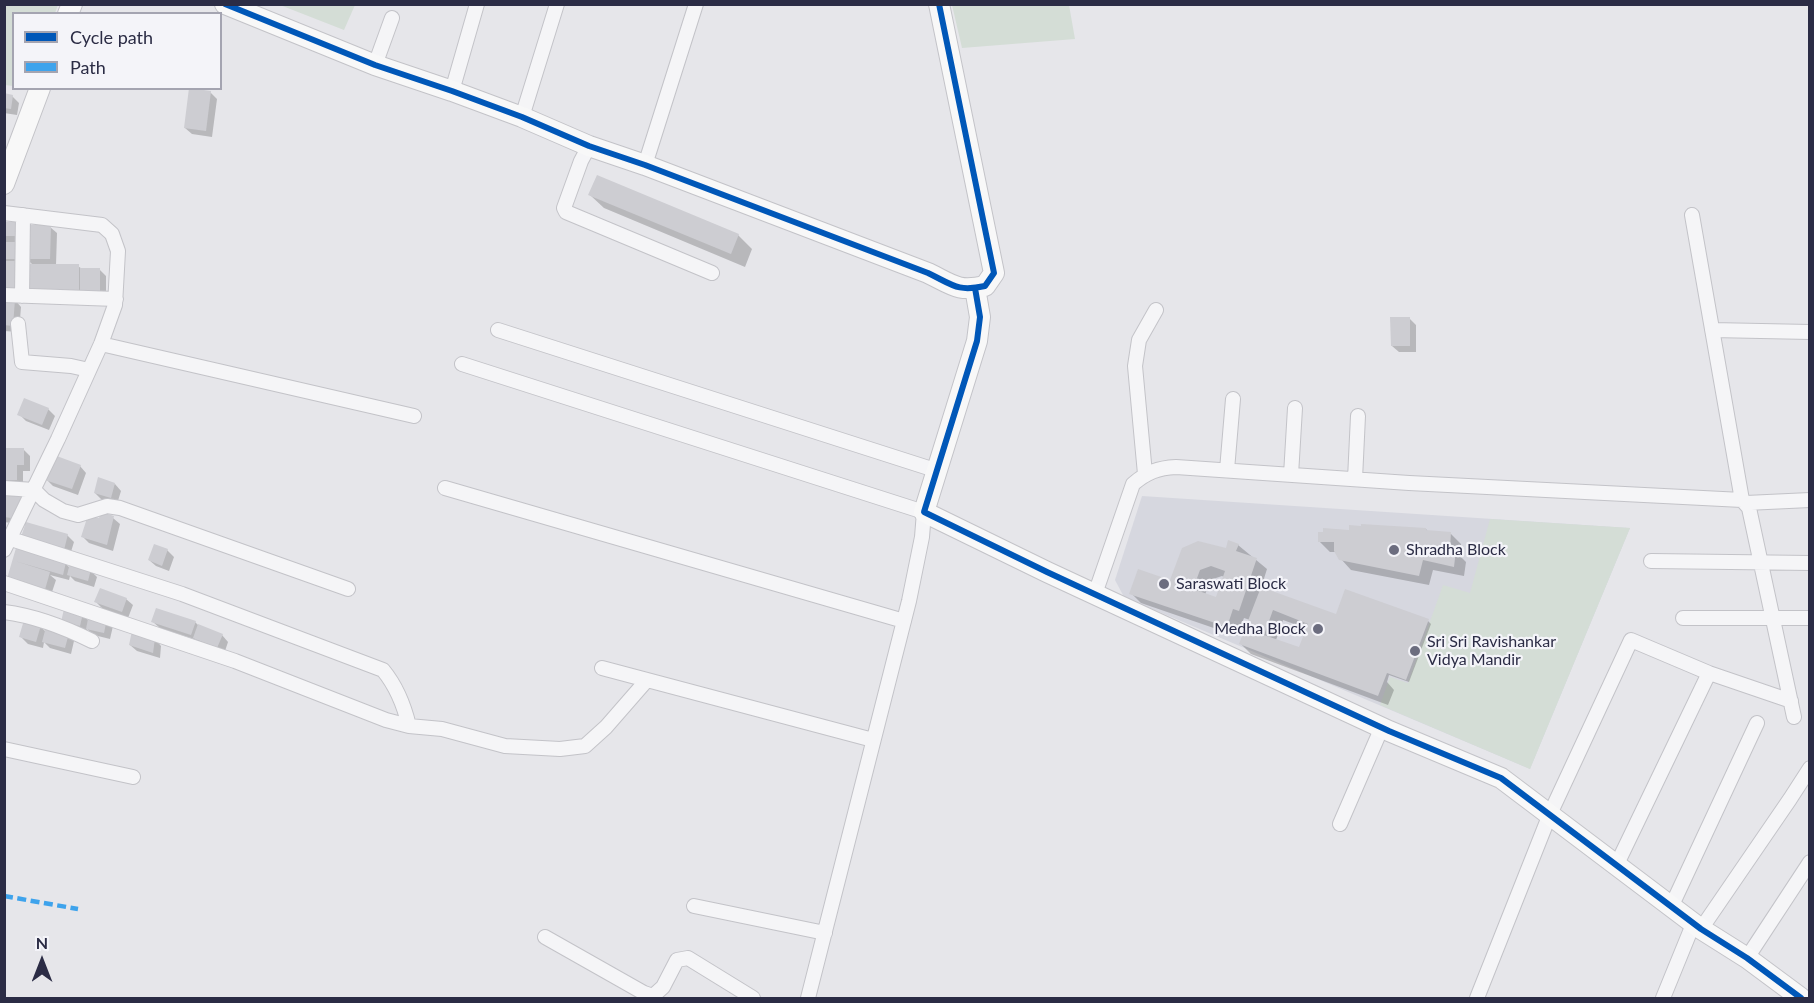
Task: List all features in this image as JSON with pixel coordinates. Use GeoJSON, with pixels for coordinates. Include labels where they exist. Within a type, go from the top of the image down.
{"type":"FeatureCollection","features":[{"type":"Feature","properties":{"kind":"street"},"geometry":{"type":"LineString","coordinates":[[225,4],[375,65],[522,117],[589,146],[645,165],[928,273],[961,289],[975,288],[985,286],[994,273],[939,4]]}},
{"type":"Feature","properties":{"kind":"street"},"geometry":{"type":"LineString","coordinates":[[452,91],[477,4]]}},
{"type":"Feature","properties":{"kind":"street"},"geometry":{"type":"LineString","coordinates":[[522,117],[557,4]]}},
{"type":"Feature","properties":{"kind":"street"},"geometry":{"type":"LineString","coordinates":[[645,165],[696,4]]}},
{"type":"Feature","properties":{"kind":"street"},"geometry":{"type":"LineString","coordinates":[[375,65],[393,18]]}},
{"type":"Feature","properties":{"kind":"street"},"geometry":{"type":"LineString","coordinates":[[4,184],[39,90]]}},
{"type":"Feature","properties":{"kind":"street"},"geometry":{"type":"LineString","coordinates":[[589,146],[580,160],[564,208],[566,212],[712,273]]}},
{"type":"Feature","properties":{"kind":"street"},"geometry":{"type":"LineString","coordinates":[[4,213],[102,225],[112,234],[118,251],[116,305],[101,344],[8,545],[182,594],[384,670],[394,683],[405,708],[409,726]]}},
{"type":"Feature","properties":{"kind":"street"},"geometry":{"type":"LineString","coordinates":[[22,215],[22,296]]}},
{"type":"Feature","properties":{"kind":"street"},"geometry":{"type":"LineString","coordinates":[[1692,215],[1744,501],[1749,508],[1794,717]]}},
{"type":"Feature","properties":{"kind":"street"},"geometry":{"type":"LineString","coordinates":[[808,999],[904,621],[922,537],[924,512],[977,341],[980,317],[975,288]]}},
{"type":"Feature","properties":{"kind":"street"},"geometry":{"type":"LineString","coordinates":[[4,295],[116,299]]}},
{"type":"Feature","properties":{"kind":"street"},"geometry":{"type":"LineString","coordinates":[[1145,474],[1135,366],[1138,340],[1156,310]]}},
{"type":"Feature","properties":{"kind":"street"},"geometry":{"type":"LineString","coordinates":[[18,324],[22,362],[89,370]]}},
{"type":"Feature","properties":{"kind":"street"},"geometry":{"type":"LineString","coordinates":[[498,330],[936,470]]}},
{"type":"Feature","properties":{"kind":"street"},"geometry":{"type":"LineString","coordinates":[[1712,330],[1809,332]]}},
{"type":"Feature","properties":{"kind":"street"},"geometry":{"type":"LineString","coordinates":[[101,344],[414,416]]}},
{"type":"Feature","properties":{"kind":"street"},"geometry":{"type":"LineString","coordinates":[[462,364],[924,512],[1047,572],[1382,727],[1501,778],[1697,925],[1747,958],[1802,999]]}},
{"type":"Feature","properties":{"kind":"street"},"geometry":{"type":"LineString","coordinates":[[1227,470],[1233,399]]}},
{"type":"Feature","properties":{"kind":"street"},"geometry":{"type":"LineString","coordinates":[[1291,475],[1294,408]]}},
{"type":"Feature","properties":{"kind":"street"},"geometry":{"type":"LineString","coordinates":[[1355,479],[1358,416]]}},
{"type":"Feature","properties":{"kind":"street"},"geometry":{"type":"LineString","coordinates":[[1095,594],[1133,484],[1157,468],[1176,467],[1744,501],[1809,500]]}},
{"type":"Feature","properties":{"kind":"street"},"geometry":{"type":"LineString","coordinates":[[4,488],[34,490],[44,500],[63,511],[78,515],[107,506],[120,508],[348,589]]}},
{"type":"Feature","properties":{"kind":"street"},"geometry":{"type":"LineString","coordinates":[[445,488],[904,621]]}},
{"type":"Feature","properties":{"kind":"street"},"geometry":{"type":"LineString","coordinates":[[1651,561],[1809,563]]}},
{"type":"Feature","properties":{"kind":"street"},"geometry":{"type":"LineString","coordinates":[[4,583],[235,661],[386,720],[409,726],[442,729],[505,746],[561,749],[585,746],[606,727],[647,680]]}},
{"type":"Feature","properties":{"kind":"street"},"geometry":{"type":"LineString","coordinates":[[4,612],[27,615],[69,629],[92,641]]}},
{"type":"Feature","properties":{"kind":"street"},"geometry":{"type":"LineString","coordinates":[[1683,618],[1809,618]]}},
{"type":"Feature","properties":{"kind":"street"},"geometry":{"type":"LineString","coordinates":[[1477,999],[1550,814],[1631,640],[1709,673],[1791,701]]}},
{"type":"Feature","properties":{"kind":"street"},"geometry":{"type":"LineString","coordinates":[[602,668],[873,740]]}},
{"type":"Feature","properties":{"kind":"street"},"geometry":{"type":"LineString","coordinates":[[1617,864],[1709,673]]}},
{"type":"Feature","properties":{"kind":"street"},"geometry":{"type":"LineString","coordinates":[[1672,905],[1757,723]]}},
{"type":"Feature","properties":{"kind":"street"},"geometry":{"type":"LineString","coordinates":[[1340,824],[1382,727]]}},
{"type":"Feature","properties":{"kind":"street"},"geometry":{"type":"LineString","coordinates":[[4,749],[132,777]]}},
{"type":"Feature","properties":{"kind":"street"},"geometry":{"type":"LineString","coordinates":[[1663,999],[1697,925],[1790,799],[1809,768]]}},
{"type":"Feature","properties":{"kind":"street"},"geometry":{"type":"LineString","coordinates":[[1747,958],[1809,862]]}},
{"type":"Feature","properties":{"kind":"street"},"geometry":{"type":"LineString","coordinates":[[694,906],[825,933]]}},
{"type":"Feature","properties":{"kind":"street"},"geometry":{"type":"LineString","coordinates":[[545,937],[653,996],[663,987],[677,960],[688,958],[753,999]]}},
{"type":"Feature","properties":{"kind":"shaded area"},"geometry":{"type":"Polygon","coordinates":[[[4,5],[58,5],[55,12],[12,12],[12,86],[5,85],[4,5]]]}},
{"type":"Feature","properties":{"kind":"shaded area"},"geometry":{"type":"Polygon","coordinates":[[[280,5],[355,5],[344,30],[280,5]]]}},
{"type":"Feature","properties":{"kind":"shaded area"},"geometry":{"type":"Polygon","coordinates":[[[952,5],[1069,5],[1075,39],[962,48],[952,5]]]}},
{"type":"Feature","properties":{"kind":"shaded area","name":"Sri Sri Ravishankar Vidya Mandir"},"geometry":{"type":"Polygon","coordinates":[[[1142,496],[1630,528],[1530,769],[1124,597],[1115,580],[1142,496]]]}},
{"type":"Feature","properties":{"kind":"shaded area"},"geometry":{"type":"Polygon","coordinates":[[[1490,519],[1630,528],[1530,769],[1380,705],[1390,677],[1408,683],[1443,585],[1470,593],[1490,519]]]}},
{"type":"Feature","properties":{"kind":"building"},"geometry":{"type":"Polygon","coordinates":[[[189,90],[211,91],[206,131],[184,128],[189,90]]]}},
{"type":"Feature","properties":{"kind":"building"},"geometry":{"type":"Polygon","coordinates":[[[4,93],[13,95],[11,109],[4,108],[4,93]]]}},
{"type":"Feature","properties":{"kind":"building"},"geometry":{"type":"Polygon","coordinates":[[[597,175],[739,234],[731,254],[588,195],[597,175]]]}},
{"type":"Feature","properties":{"kind":"building"},"geometry":{"type":"Polygon","coordinates":[[[4,222],[18,222],[18,236],[4,236],[4,222]]]}},
{"type":"Feature","properties":{"kind":"building"},"geometry":{"type":"Polygon","coordinates":[[[25,225],[51,225],[50,259],[24,259],[25,225]]]}},
{"type":"Feature","properties":{"kind":"building"},"geometry":{"type":"Polygon","coordinates":[[[4,242],[15,242],[15,259],[4,259],[4,242]]]}},
{"type":"Feature","properties":{"kind":"building"},"geometry":{"type":"Polygon","coordinates":[[[4,261],[20,261],[20,291],[4,291],[4,261]]]}},
{"type":"Feature","properties":{"kind":"building"},"geometry":{"type":"Polygon","coordinates":[[[25,264],[79,264],[79,292],[25,292],[25,264]]]}},
{"type":"Feature","properties":{"kind":"building"},"geometry":{"type":"Polygon","coordinates":[[[80,268],[100,268],[100,296],[80,295],[80,268]]]}},
{"type":"Feature","properties":{"kind":"building"},"geometry":{"type":"Polygon","coordinates":[[[4,298],[15,299],[13,326],[4,325],[4,298]]]}},
{"type":"Feature","properties":{"kind":"building"},"geometry":{"type":"Polygon","coordinates":[[[1390,317],[1410,317],[1410,346],[1391,346],[1390,317]]]}},
{"type":"Feature","properties":{"kind":"building"},"geometry":{"type":"Polygon","coordinates":[[[24,398],[49,408],[42,425],[17,415],[24,398]]]}},
{"type":"Feature","properties":{"kind":"building"},"geometry":{"type":"Polygon","coordinates":[[[4,448],[24,448],[24,465],[17,465],[17,480],[4,480],[4,448]]]}},
{"type":"Feature","properties":{"kind":"building"},"geometry":{"type":"Polygon","coordinates":[[[54,455],[81,465],[72,489],[45,480],[54,455]]]}},
{"type":"Feature","properties":{"kind":"building"},"geometry":{"type":"Polygon","coordinates":[[[98,477],[115,483],[111,498],[94,493],[98,477]]]}},
{"type":"Feature","properties":{"kind":"building"},"geometry":{"type":"Polygon","coordinates":[[[4,491],[23,493],[19,519],[4,517],[4,491]]]}},
{"type":"Feature","properties":{"kind":"building"},"geometry":{"type":"Polygon","coordinates":[[[101,512],[114,516],[107,545],[81,537],[88,515],[99,518],[101,512]]]}},
{"type":"Feature","properties":{"kind":"building"},"geometry":{"type":"Polygon","coordinates":[[[26,522],[68,534],[64,550],[21,537],[26,522]]]}},
{"type":"Feature","properties":{"kind":"building","name":"Shradha Block"},"geometry":{"type":"Polygon","coordinates":[[[1361,524],[1451,532],[1450,549],[1456,550],[1454,567],[1423,560],[1419,576],[1339,560],[1334,551],[1334,542],[1318,542],[1318,532],[1323,532],[1323,528],[1349,530],[1349,525],[1361,526],[1361,524]]]}},
{"type":"Feature","properties":{"kind":"building","name":"Saraswati Block"},"geometry":{"type":"Polygon","coordinates":[[[1228,540],[1239,544],[1236,551],[1257,558],[1239,611],[1233,609],[1227,627],[1129,594],[1138,569],[1170,580],[1182,548],[1198,541],[1226,548],[1228,540]],[[1211,566],[1200,570],[1193,589],[1216,597],[1225,571],[1211,566]]]}},
{"type":"Feature","properties":{"kind":"building"},"geometry":{"type":"Polygon","coordinates":[[[154,544],[168,549],[162,566],[148,560],[154,544]]]}},
{"type":"Feature","properties":{"kind":"building"},"geometry":{"type":"Polygon","coordinates":[[[16,548],[66,562],[63,575],[15,561],[50,572],[44,593],[6,582],[16,548]]]}},
{"type":"Feature","properties":{"kind":"building"},"geometry":{"type":"Polygon","coordinates":[[[70,563],[91,569],[88,581],[67,575],[70,563]]]}},
{"type":"Feature","properties":{"kind":"building"},"geometry":{"type":"Polygon","coordinates":[[[1261,587],[1336,614],[1345,589],[1429,619],[1406,680],[1387,673],[1378,696],[1239,644],[1261,587]],[[1273,610],[1264,635],[1299,647],[1308,624],[1273,610]]]}},
{"type":"Feature","properties":{"kind":"building"},"geometry":{"type":"Polygon","coordinates":[[[100,588],[127,598],[122,612],[94,602],[100,588]]]}},
{"type":"Feature","properties":{"kind":"building"},"geometry":{"type":"Polygon","coordinates":[[[156,608],[196,621],[191,635],[151,622],[156,608]]]}},
{"type":"Feature","properties":{"kind":"building"},"geometry":{"type":"Polygon","coordinates":[[[64,609],[83,613],[80,626],[61,622],[64,609]]]}},
{"type":"Feature","properties":{"kind":"building"},"geometry":{"type":"Polygon","coordinates":[[[89,614],[107,618],[104,633],[86,629],[89,614]]]}},
{"type":"Feature","properties":{"kind":"building"},"geometry":{"type":"Polygon","coordinates":[[[24,620],[41,625],[36,642],[19,637],[24,620]]]}},
{"type":"Feature","properties":{"kind":"building"},"geometry":{"type":"Polygon","coordinates":[[[198,624],[223,634],[217,648],[193,638],[198,624]]]}},
{"type":"Feature","properties":{"kind":"building"},"geometry":{"type":"Polygon","coordinates":[[[46,627],[69,633],[65,648],[42,642],[46,627]]]}},
{"type":"Feature","properties":{"kind":"building"},"geometry":{"type":"Polygon","coordinates":[[[132,631],[155,638],[153,653],[129,645],[132,631]]]}},
{"type":"Feature","properties":{"kind":"marked path"},"geometry":{"type":"LineString","coordinates":[[4,896],[78,909]]}},
{"type":"Feature","properties":{"kind":"cycle path"},"geometry":{"type":"LineString","coordinates":[[225,4],[375,65],[522,117],[589,146],[645,165],[928,273],[955,286],[976,288],[985,286],[994,273],[939,4]]}},
{"type":"Feature","properties":{"kind":"cycle path"},"geometry":{"type":"LineString","coordinates":[[975,288],[980,317],[977,341],[924,512],[1047,572],[1389,731],[1501,778],[1701,929],[1747,958],[1801,998]]}},
{"type":"Feature","properties":{"kind":"place","name":"Shradha Block"},"geometry":{"type":"Point","coordinates":[1394,550]}},
{"type":"Feature","properties":{"kind":"place","name":"Saraswati Block"},"geometry":{"type":"Point","coordinates":[1164,584]}},
{"type":"Feature","properties":{"kind":"place","name":"Medha Block"},"geometry":{"type":"Point","coordinates":[1318,629]}},
{"type":"Feature","properties":{"kind":"place","name":"Sri Sri Ravishankar Vidya Mandir"},"geometry":{"type":"Point","coordinates":[1415,651]}}]}
